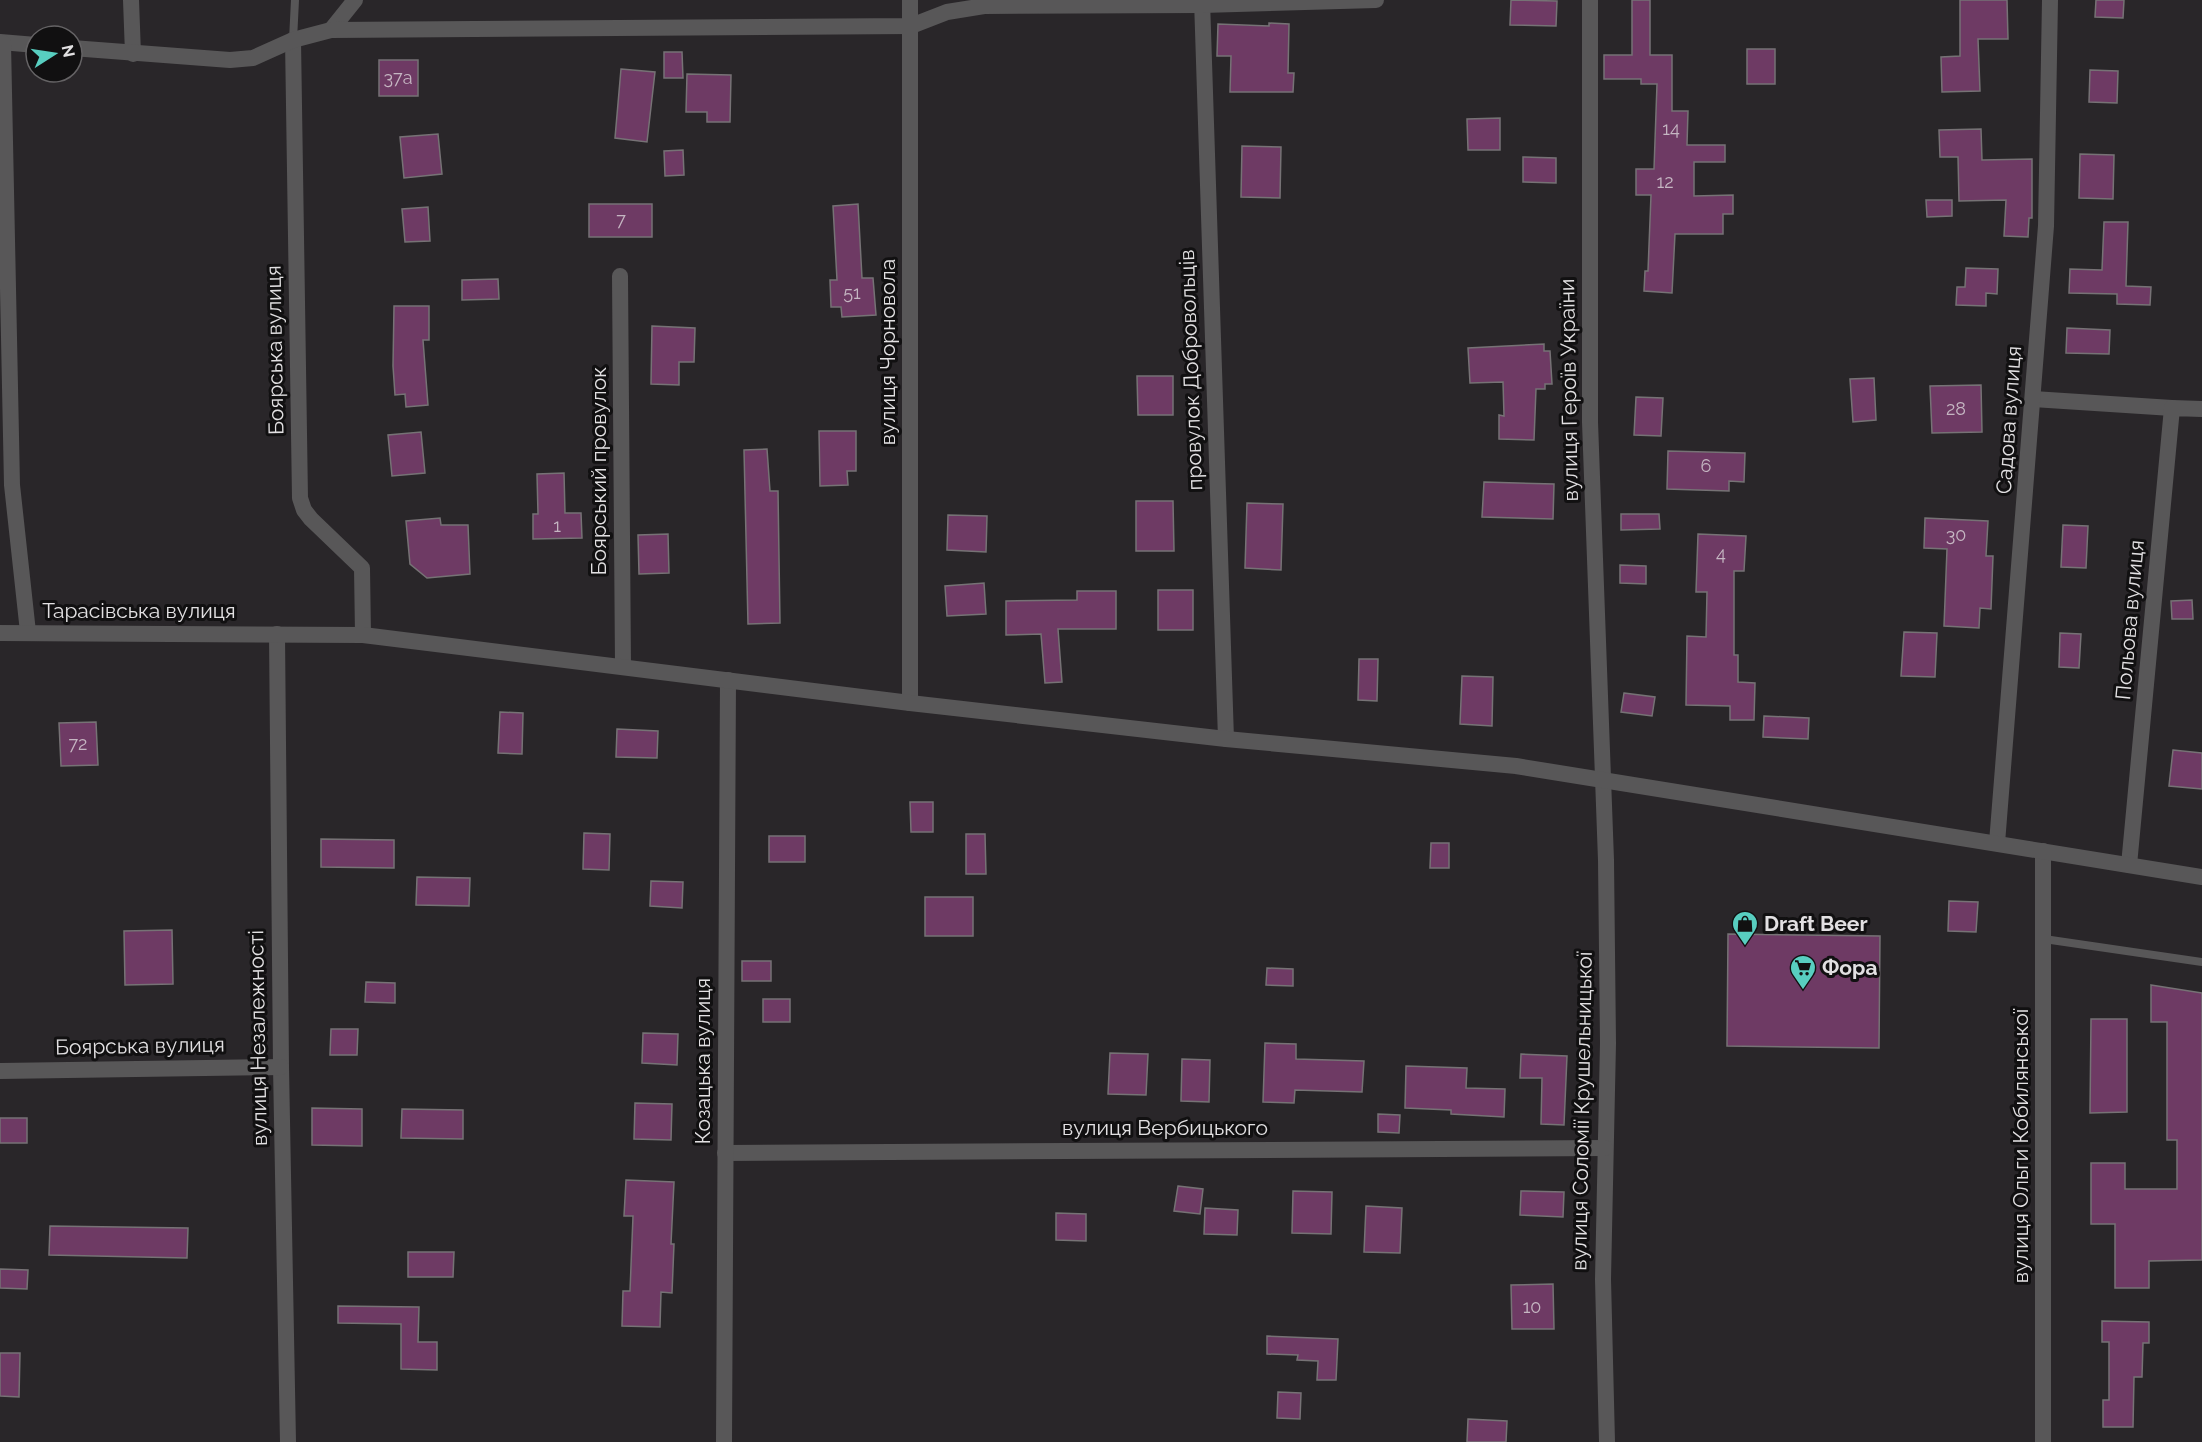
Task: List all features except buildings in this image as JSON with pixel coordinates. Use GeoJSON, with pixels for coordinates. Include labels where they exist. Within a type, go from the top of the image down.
{"type":"FeatureCollection","features":[{"type":"Feature","properties":{"kind":"street"},"geometry":{"type":"LineString","coordinates":[[132,0],[133,54]]}},
{"type":"Feature","properties":{"kind":"street"},"geometry":{"type":"LineString","coordinates":[[331,30],[355,0]]}},
{"type":"Feature","properties":{"kind":"street","name":"вулиця Чорновола"},"geometry":{"type":"LineString","coordinates":[[910,0],[910,703]]}},
{"type":"Feature","properties":{"kind":"street"},"geometry":{"type":"LineString","coordinates":[[84,49],[230,60],[253,58],[293,40],[331,30],[911,26],[947,12],[984,6],[1376,0]]}},
{"type":"Feature","properties":{"kind":"street","name":"вулиця Героїв України"},"geometry":{"type":"LineString","coordinates":[[1590,0],[1590,422],[1603,780]]}},
{"type":"Feature","properties":{"kind":"street","name":"Садова вулиця"},"geometry":{"type":"LineString","coordinates":[[1996,843],[2046,226],[2050,0]]}},
{"type":"Feature","properties":{"kind":"street","name":"провулок Добровольців"},"geometry":{"type":"LineString","coordinates":[[1202,2],[1226,739]]}},
{"type":"Feature","properties":{"kind":"street","name":"Боярська вулиця"},"geometry":{"type":"LineString","coordinates":[[293,40],[300,498],[310,519],[362,568],[363,635]]}},
{"type":"Feature","properties":{"kind":"street"},"geometry":{"type":"LineString","coordinates":[[24,44],[2,42],[12,485],[28,633]]}},
{"type":"Feature","properties":{"kind":"street","name":"Боярський провулок"},"geometry":{"type":"LineString","coordinates":[[620,276],[623,666]]}},
{"type":"Feature","properties":{"kind":"street"},"geometry":{"type":"LineString","coordinates":[[2033,399],[2202,409]]}},
{"type":"Feature","properties":{"kind":"street","name":"Польова вулиця"},"geometry":{"type":"LineString","coordinates":[[2129,865],[2172,408]]}},
{"type":"Feature","properties":{"kind":"street","name":"Тарасівська вулиця"},"geometry":{"type":"LineString","coordinates":[[0,633],[363,635],[910,703],[1226,739],[1516,766],[2202,877]]}},
{"type":"Feature","properties":{"kind":"street","name":"вулиця Незалежності"},"geometry":{"type":"LineString","coordinates":[[277,634],[281,1066],[288,1442]]}},
{"type":"Feature","properties":{"kind":"street","name":"Козацька вулиця"},"geometry":{"type":"LineString","coordinates":[[724,1442],[728,680]]}},
{"type":"Feature","properties":{"kind":"street","name":"вулиця Соломії Крушельницької"},"geometry":{"type":"LineString","coordinates":[[1603,780],[1608,1020],[1603,1279],[1607,1442]]}},
{"type":"Feature","properties":{"kind":"street","name":"вулиця Ольги Кобилянської"},"geometry":{"type":"LineString","coordinates":[[2043,850],[2043,1442]]}},
{"type":"Feature","properties":{"kind":"street","name":"Боярська вулиця"},"geometry":{"type":"LineString","coordinates":[[0,1071],[281,1066]]}},
{"type":"Feature","properties":{"kind":"street","name":"вулиця Вербицького"},"geometry":{"type":"LineString","coordinates":[[725,1153],[1605,1148]]}},
{"type":"Feature","properties":{"kind":"lane"},"geometry":{"type":"LineString","coordinates":[[293,40],[295,0]]}},
{"type":"Feature","properties":{"kind":"lane"},"geometry":{"type":"LineString","coordinates":[[2044,939],[2202,962]]}},
{"type":"Feature","properties":{"kind":"place","name":"Draft Beer"},"geometry":{"type":"Point","coordinates":[1745,947]}},
{"type":"Feature","properties":{"kind":"place","name":"Фора"},"geometry":{"type":"Point","coordinates":[1803,991]}}]}
